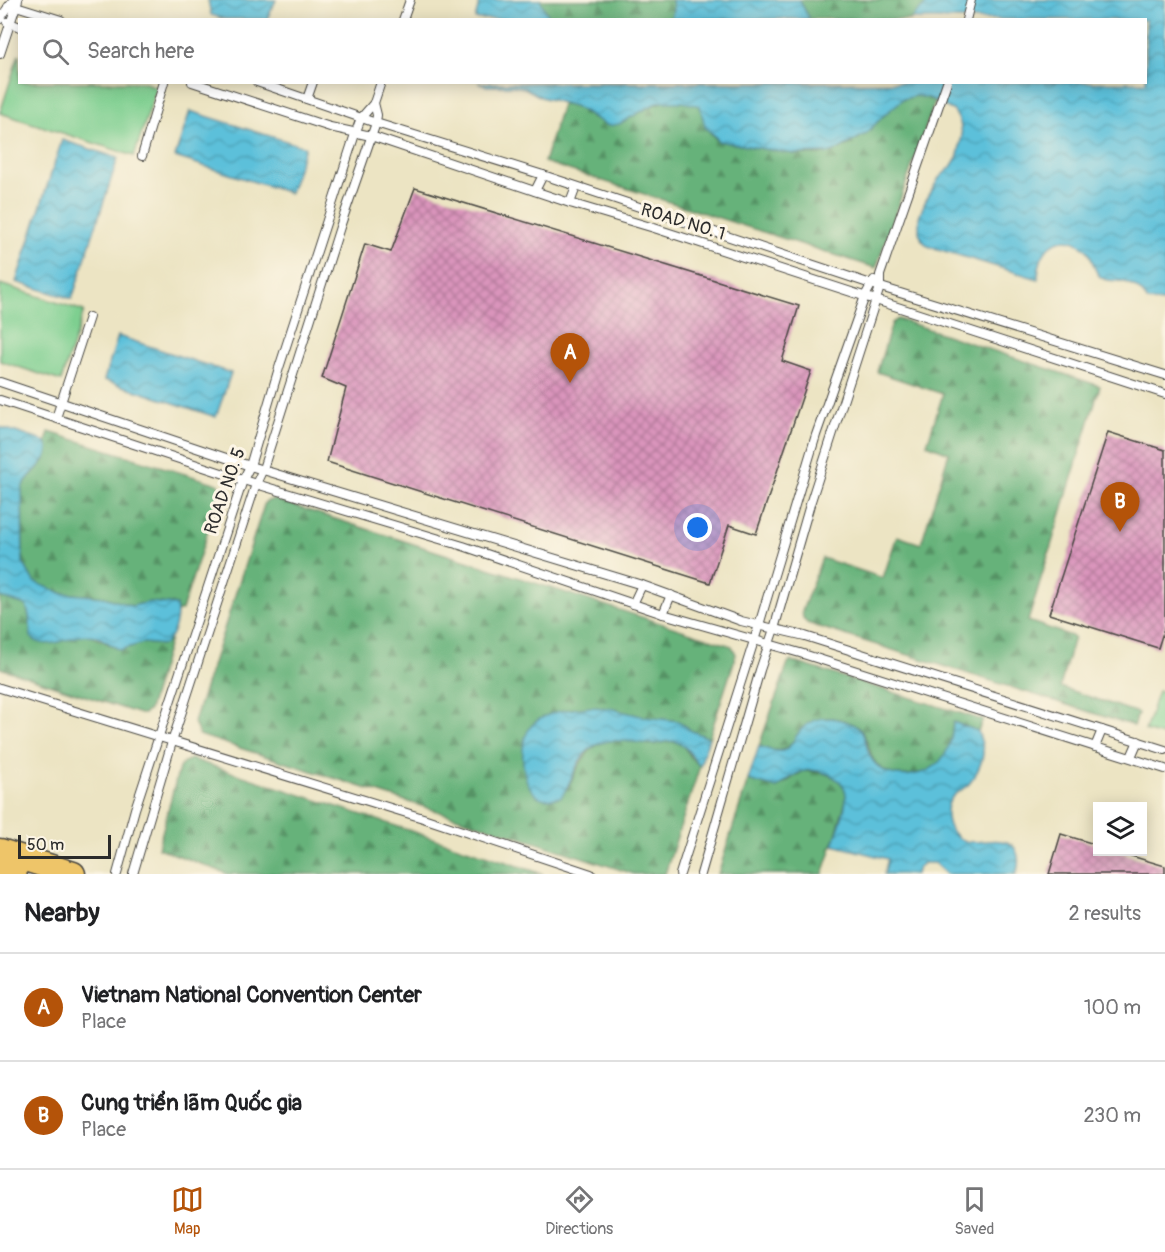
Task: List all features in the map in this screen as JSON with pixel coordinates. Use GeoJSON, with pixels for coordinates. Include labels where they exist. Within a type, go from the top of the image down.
{"type":"FeatureCollection","features":[{"type":"Feature","properties":{"kind":"highway"},"geometry":{"type":"LineString","coordinates":[[0,870],[14,874]]}},
{"type":"Feature","properties":{"kind":"main road"},"geometry":{"type":"LineString","coordinates":[[0,851],[72,874]]}},
{"type":"Feature","properties":{"kind":"lane"},"geometry":{"type":"LineString","coordinates":[[404,18],[410,0]]}},
{"type":"Feature","properties":{"kind":"lane"},"geometry":{"type":"LineString","coordinates":[[966,18],[971,0]]}},
{"type":"Feature","properties":{"kind":"lane"},"geometry":{"type":"LineString","coordinates":[[14,3],[0,19],[18,26]]}},
{"type":"Feature","properties":{"kind":"lane"},"geometry":{"type":"LineString","coordinates":[[14,3],[55,18]]}},
{"type":"Feature","properties":{"kind":"lane"},"geometry":{"type":"LineString","coordinates":[[0,54],[14,3]]}},
{"type":"Feature","properties":{"kind":"lane"},"geometry":{"type":"LineString","coordinates":[[142,156],[163,84]]}},
{"type":"Feature","properties":{"kind":"lane","name":"ROAD NO. 1"},"geometry":{"type":"LineString","coordinates":[[198,84],[355,134],[371,136],[570,203],[654,228],[1165,394]]}},
{"type":"Feature","properties":{"kind":"lane","name":"ROAD NO. 1"},"geometry":{"type":"LineString","coordinates":[[263,84],[880,287],[1165,375]]}},
{"type":"Feature","properties":{"kind":"lane"},"geometry":{"type":"LineString","coordinates":[[307,99],[312,84]]}},
{"type":"Feature","properties":{"kind":"lane"},"geometry":{"type":"LineString","coordinates":[[376,123],[374,103],[380,84]]}},
{"type":"Feature","properties":{"kind":"lane"},"geometry":{"type":"LineString","coordinates":[[701,874],[811,501],[880,287],[880,274],[946,84]]}},
{"type":"Feature","properties":{"kind":"lane","name":"ROAD NO. 5"},"geometry":{"type":"LineString","coordinates":[[117,874],[135,809],[243,480],[250,466],[279,368],[355,134],[362,118],[374,103]]}},
{"type":"Feature","properties":{"kind":"lane","name":"ROAD NO. 5"},"geometry":{"type":"LineString","coordinates":[[133,874],[171,742],[256,484],[264,469],[296,361],[376,123]]}},
{"type":"Feature","properties":{"kind":"lane"},"geometry":{"type":"LineString","coordinates":[[535,191],[543,175]]}},
{"type":"Feature","properties":{"kind":"lane"},"geometry":{"type":"LineString","coordinates":[[570,203],[576,187]]}},
{"type":"Feature","properties":{"kind":"lane"},"geometry":{"type":"LineString","coordinates":[[628,221],[632,206]]}},
{"type":"Feature","properties":{"kind":"lane"},"geometry":{"type":"LineString","coordinates":[[654,228],[657,213]]}},
{"type":"Feature","properties":{"kind":"lane"},"geometry":{"type":"LineString","coordinates":[[738,255],[744,242]]}},
{"type":"Feature","properties":{"kind":"lane"},"geometry":{"type":"LineString","coordinates":[[770,266],[775,252]]}},
{"type":"Feature","properties":{"kind":"lane"},"geometry":{"type":"LineString","coordinates":[[680,874],[816,435],[865,296],[871,284],[880,274]]}},
{"type":"Feature","properties":{"kind":"lane"},"geometry":{"type":"LineString","coordinates":[[56,418],[89,317]]}},
{"type":"Feature","properties":{"kind":"lane"},"geometry":{"type":"LineString","coordinates":[[0,382],[250,466],[642,585],[759,625],[805,636],[1165,750]]}},
{"type":"Feature","properties":{"kind":"lane"},"geometry":{"type":"LineString","coordinates":[[0,400],[243,480],[463,546],[663,614],[770,643],[1165,769]]}},
{"type":"Feature","properties":{"kind":"lane"},"geometry":{"type":"LineString","coordinates":[[816,435],[832,436]]}},
{"type":"Feature","properties":{"kind":"lane"},"geometry":{"type":"LineString","coordinates":[[798,496],[811,501]]}},
{"type":"Feature","properties":{"kind":"lane"},"geometry":{"type":"LineString","coordinates":[[549,574],[554,558]]}},
{"type":"Feature","properties":{"kind":"lane"},"geometry":{"type":"LineString","coordinates":[[633,604],[642,585]]}},
{"type":"Feature","properties":{"kind":"lane"},"geometry":{"type":"LineString","coordinates":[[663,614],[671,595]]}},
{"type":"Feature","properties":{"kind":"lane"},"geometry":{"type":"LineString","coordinates":[[0,688],[423,818],[591,874]]}},
{"type":"Feature","properties":{"kind":"lane"},"geometry":{"type":"LineString","coordinates":[[1095,747],[1102,730]]}},
{"type":"Feature","properties":{"kind":"lane"},"geometry":{"type":"LineString","coordinates":[[1131,757],[1138,741]]}},
{"type":"Feature","properties":{"kind":"green space"},"geometry":{"type":"Polygon","coordinates":[[[540,0],[672,0],[671,18],[549,18],[540,0]]]}},
{"type":"Feature","properties":{"kind":"green space"},"geometry":{"type":"Polygon","coordinates":[[[800,0],[930,0],[913,18],[809,18],[800,0]]]}},
{"type":"Feature","properties":{"kind":"green space"},"geometry":{"type":"Polygon","coordinates":[[[18,57],[18,84],[148,84],[157,87],[134,156],[0,113],[18,57]]]}},
{"type":"Feature","properties":{"kind":"green space"},"geometry":{"type":"Polygon","coordinates":[[[925,96],[935,101],[876,268],[544,162],[562,104],[574,106],[593,118],[619,124],[658,103],[688,102],[700,106],[705,127],[718,141],[794,154],[820,155],[846,146],[866,134],[893,106],[903,99],[925,96]]]}},
{"type":"Feature","properties":{"kind":"green space"},"geometry":{"type":"Polygon","coordinates":[[[0,284],[84,311],[61,381],[0,361],[0,284]]]}},
{"type":"Feature","properties":{"kind":"green space"},"geometry":{"type":"Polygon","coordinates":[[[898,319],[1100,386],[1028,621],[1074,637],[1060,687],[1138,713],[1134,726],[807,623],[803,618],[802,611],[822,558],[883,578],[897,536],[921,544],[949,453],[927,444],[943,394],[877,372],[892,323],[898,319]]]}},
{"type":"Feature","properties":{"kind":"green space"},"geometry":{"type":"Polygon","coordinates":[[[49,432],[218,484],[220,494],[182,610],[177,612],[176,605],[150,602],[132,606],[104,597],[61,593],[34,582],[23,562],[22,488],[47,455],[46,442],[49,432]]]}},
{"type":"Feature","properties":{"kind":"green space"},"geometry":{"type":"Polygon","coordinates":[[[273,499],[732,646],[736,654],[709,738],[692,731],[678,721],[609,709],[573,709],[561,711],[523,757],[529,783],[567,789],[588,753],[603,742],[627,740],[650,744],[672,742],[682,744],[700,766],[665,874],[634,874],[199,735],[194,722],[265,502],[273,499]]]}},
{"type":"Feature","properties":{"kind":"green space"},"geometry":{"type":"Polygon","coordinates":[[[0,597],[26,605],[29,624],[59,642],[84,635],[120,650],[143,643],[164,645],[170,639],[149,710],[140,714],[0,668],[0,597]]]}},
{"type":"Feature","properties":{"kind":"green space"},"geometry":{"type":"Polygon","coordinates":[[[791,661],[983,720],[978,731],[953,722],[950,743],[941,761],[929,770],[913,775],[896,774],[882,769],[875,762],[865,737],[859,729],[846,721],[831,718],[817,719],[808,724],[790,745],[783,749],[773,750],[759,746],[788,663],[791,661]]]}},
{"type":"Feature","properties":{"kind":"green space"},"geometry":{"type":"Polygon","coordinates":[[[1158,691],[1165,693],[1165,737],[1145,731],[1158,691]]]}},
{"type":"Feature","properties":{"kind":"green space"},"geometry":{"type":"Polygon","coordinates":[[[191,759],[543,874],[228,874],[158,848],[179,768],[191,759]]]}},
{"type":"Feature","properties":{"kind":"green space"},"geometry":{"type":"Polygon","coordinates":[[[803,771],[834,777],[846,792],[846,803],[823,874],[718,874],[748,780],[777,788],[803,771]]]}},
{"type":"Feature","properties":{"kind":"water"},"geometry":{"type":"Polygon","coordinates":[[[208,0],[276,0],[267,18],[222,18],[211,15],[208,0]]]}},
{"type":"Feature","properties":{"kind":"water"},"geometry":{"type":"Polygon","coordinates":[[[480,0],[540,0],[549,18],[475,18],[480,0]]]}},
{"type":"Feature","properties":{"kind":"water"},"geometry":{"type":"Polygon","coordinates":[[[672,0],[800,0],[809,18],[671,18],[672,0]]]}},
{"type":"Feature","properties":{"kind":"water"},"geometry":{"type":"Polygon","coordinates":[[[930,0],[1165,0],[1165,302],[1148,301],[1139,290],[1131,285],[1100,277],[1088,251],[1075,242],[1058,241],[1045,252],[1041,260],[1038,279],[928,246],[922,240],[919,232],[919,217],[939,178],[951,167],[958,156],[962,135],[960,122],[954,111],[929,98],[916,96],[903,99],[866,134],[832,153],[794,154],[718,141],[705,127],[700,106],[683,102],[658,102],[619,124],[608,126],[574,106],[541,97],[525,88],[481,84],[1147,84],[1147,18],[912,18],[930,0]]]}},
{"type":"Feature","properties":{"kind":"water"},"geometry":{"type":"Polygon","coordinates":[[[190,111],[305,147],[290,193],[175,157],[190,111]]]}},
{"type":"Feature","properties":{"kind":"water"},"geometry":{"type":"Polygon","coordinates":[[[62,140],[118,158],[72,299],[16,282],[62,140]]]}},
{"type":"Feature","properties":{"kind":"water"},"geometry":{"type":"Polygon","coordinates":[[[118,336],[231,373],[216,417],[104,380],[118,336]]]}},
{"type":"Feature","properties":{"kind":"water"},"geometry":{"type":"Polygon","coordinates":[[[0,427],[46,442],[48,448],[44,460],[22,488],[23,562],[34,582],[61,593],[104,597],[132,606],[150,602],[176,605],[175,627],[171,637],[164,645],[143,643],[120,650],[98,637],[87,635],[46,644],[38,642],[31,637],[26,605],[0,597],[0,427]]]}},
{"type":"Feature","properties":{"kind":"water"},"geometry":{"type":"Polygon","coordinates":[[[591,707],[609,708],[645,717],[678,721],[692,731],[709,738],[700,766],[685,747],[674,741],[651,744],[604,742],[596,745],[584,755],[561,797],[541,798],[530,787],[524,769],[523,749],[528,731],[539,719],[553,713],[591,707]]]}},
{"type":"Feature","properties":{"kind":"water"},"geometry":{"type":"Polygon","coordinates":[[[832,718],[857,727],[865,739],[869,753],[880,768],[903,775],[920,773],[940,761],[948,748],[953,722],[978,731],[983,748],[981,762],[969,784],[951,799],[947,812],[948,821],[951,830],[962,840],[975,842],[995,840],[1012,845],[1018,858],[1016,874],[946,874],[934,863],[923,863],[916,874],[884,874],[888,859],[833,845],[846,800],[841,783],[835,778],[822,772],[801,772],[777,788],[748,780],[759,746],[780,751],[786,749],[809,723],[817,719],[832,718]]]}},
{"type":"Feature","properties":{"kind":"building"},"geometry":{"type":"Polygon","coordinates":[[[415,188],[799,306],[782,361],[811,371],[756,534],[729,525],[710,583],[327,462],[346,388],[322,378],[365,244],[391,252],[415,188]]]}},
{"type":"Feature","properties":{"kind":"building"},"geometry":{"type":"Polygon","coordinates":[[[1108,432],[1165,450],[1165,626],[1158,648],[1049,614],[1108,432]]]}},
{"type":"Feature","properties":{"kind":"building"},"geometry":{"type":"Polygon","coordinates":[[[1061,834],[1093,844],[1093,856],[1131,856],[1165,866],[1165,874],[1049,874],[1061,834]]]}},
{"type":"Feature","properties":{"kind":"place","name":"Vietnam National Convention Center"},"geometry":{"type":"Point","coordinates":[570,383]}},
{"type":"Feature","properties":{"kind":"place","name":"Cung triển lãm Quốc gia"},"geometry":{"type":"Point","coordinates":[1120,532]}}]}
